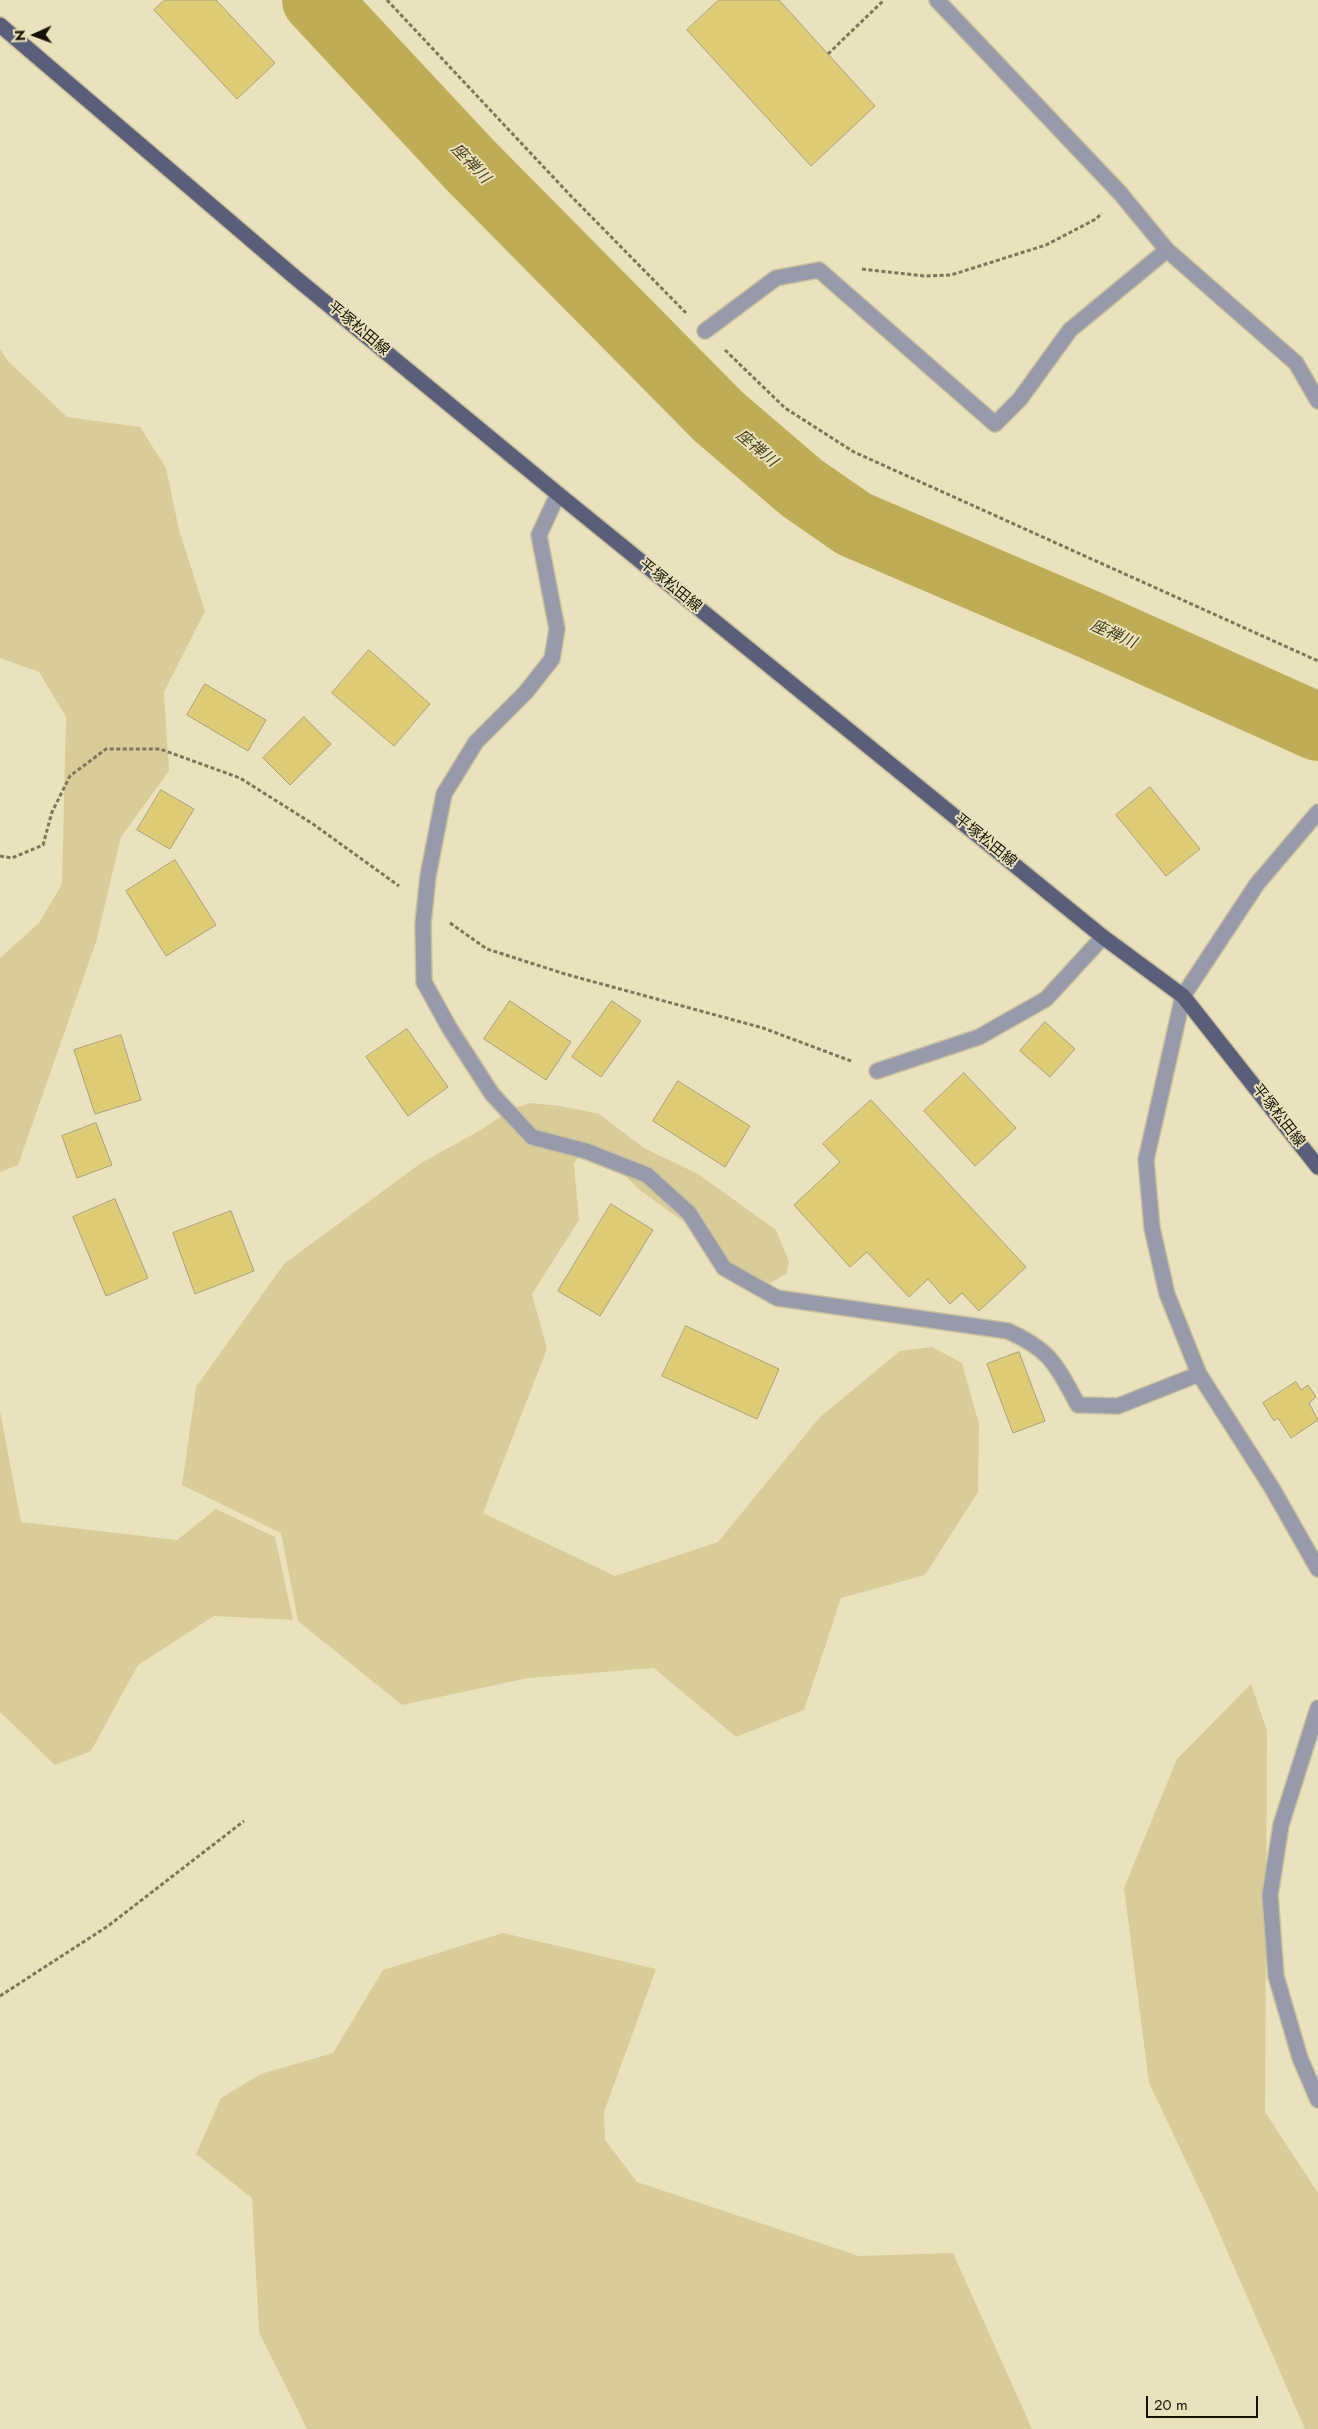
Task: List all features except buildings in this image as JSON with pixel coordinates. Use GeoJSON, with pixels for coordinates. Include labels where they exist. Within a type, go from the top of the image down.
{"type":"FeatureCollection","features":[{"type":"Feature","properties":{"kind":"main road","name":"平塚松田線"},"geometry":{"type":"LineString","coordinates":[[0,25],[297,279],[558,494],[1103,937],[1183,996],[1318,1167]]}},
{"type":"Feature","properties":{"kind":"street"},"geometry":{"type":"LineString","coordinates":[[937,0],[1120,193],[1167,250],[1296,363],[1318,401]]}},
{"type":"Feature","properties":{"kind":"street"},"geometry":{"type":"LineString","coordinates":[[705,331],[776,278],[819,270],[995,424],[1020,399],[1070,330],[1167,250]]}},
{"type":"Feature","properties":{"kind":"street"},"geometry":{"type":"LineString","coordinates":[[558,494],[539,535],[557,629],[552,659],[526,692],[476,742],[444,794],[428,876],[422,924],[424,982],[450,1029],[492,1094],[532,1137],[586,1151],[647,1175],[689,1213],[724,1268],[778,1298],[1008,1331],[1032,1342],[1054,1362],[1078,1405],[1118,1406],[1199,1374]]}},
{"type":"Feature","properties":{"kind":"street"},"geometry":{"type":"LineString","coordinates":[[1318,812],[1257,884],[1183,996],[1146,1160],[1152,1228],[1167,1294],[1199,1374],[1272,1488],[1318,1569]]}},
{"type":"Feature","properties":{"kind":"street"},"geometry":{"type":"LineString","coordinates":[[877,1071],[979,1037],[1046,999],[1103,937]]}},
{"type":"Feature","properties":{"kind":"street"},"geometry":{"type":"LineString","coordinates":[[1318,1708],[1281,1825],[1270,1895],[1276,1976],[1300,2058],[1318,2100]]}},
{"type":"Feature","properties":{"kind":"path"},"geometry":{"type":"LineString","coordinates":[[387,0],[569,194],[784,408],[854,452],[1318,661]]}},
{"type":"Feature","properties":{"kind":"path"},"geometry":{"type":"LineString","coordinates":[[828,54],[884,0]]}},
{"type":"Feature","properties":{"kind":"path"},"geometry":{"type":"LineString","coordinates":[[819,270],[852,268],[924,276],[951,274],[1046,244],[1096,219],[1120,193]]}},
{"type":"Feature","properties":{"kind":"path"},"geometry":{"type":"LineString","coordinates":[[0,856],[12,858],[44,845],[52,812],[70,776],[106,749],[160,749],[240,778],[313,824],[487,949],[565,974],[763,1028],[877,1071]]}},
{"type":"Feature","properties":{"kind":"path"},"geometry":{"type":"LineString","coordinates":[[0,1996],[108,1926],[244,1821]]}},
{"type":"Feature","properties":{"kind":"shaded area"},"geometry":{"type":"Polygon","coordinates":[[[0,349],[8,361],[67,417],[140,427],[166,468],[179,530],[205,611],[164,692],[169,771],[121,837],[96,942],[18,1165],[0,1172],[0,958],[39,923],[62,884],[66,717],[39,672],[0,658],[0,349]]]}},
{"type":"Feature","properties":{"kind":"shaded area"},"geometry":{"type":"Polygon","coordinates":[[[531,1103],[561,1106],[599,1114],[644,1148],[698,1174],[776,1230],[789,1262],[786,1274],[770,1283],[741,1270],[692,1228],[640,1190],[598,1150],[581,1151],[574,1164],[579,1220],[532,1294],[547,1349],[483,1513],[615,1576],[718,1542],[820,1417],[900,1351],[932,1347],[962,1363],[979,1424],[978,1492],[925,1575],[841,1598],[804,1710],[736,1737],[654,1668],[528,1678],[402,1705],[298,1621],[281,1533],[182,1485],[196,1387],[284,1264],[421,1163],[479,1131],[514,1108],[531,1103]]]}},
{"type":"Feature","properties":{"kind":"shaded area"},"geometry":{"type":"Polygon","coordinates":[[[0,1411],[21,1522],[177,1540],[216,1509],[275,1537],[293,1620],[214,1616],[138,1665],[91,1751],[55,1765],[0,1712],[0,1411]]]}},
{"type":"Feature","properties":{"kind":"shaded area"},"geometry":{"type":"Polygon","coordinates":[[[1251,1684],[1267,1731],[1265,2112],[1318,2193],[1318,2429],[1305,2429],[1207,2205],[1149,2083],[1124,1888],[1177,1759],[1251,1684]]]}},
{"type":"Feature","properties":{"kind":"shaded area"},"geometry":{"type":"Polygon","coordinates":[[[503,1933],[656,1969],[604,2112],[605,2140],[637,2182],[859,2256],[953,2253],[1032,2429],[307,2429],[259,2332],[252,2198],[196,2154],[221,2098],[261,2074],[333,2053],[383,1970],[503,1933]]]}},
{"type":"Feature","properties":{"kind":"waterway","name":"座禅川"},"geometry":{"type":"LineString","coordinates":[[316,0],[470,165],[719,417],[802,488],[854,524],[1088,624],[1318,727]]}}]}
